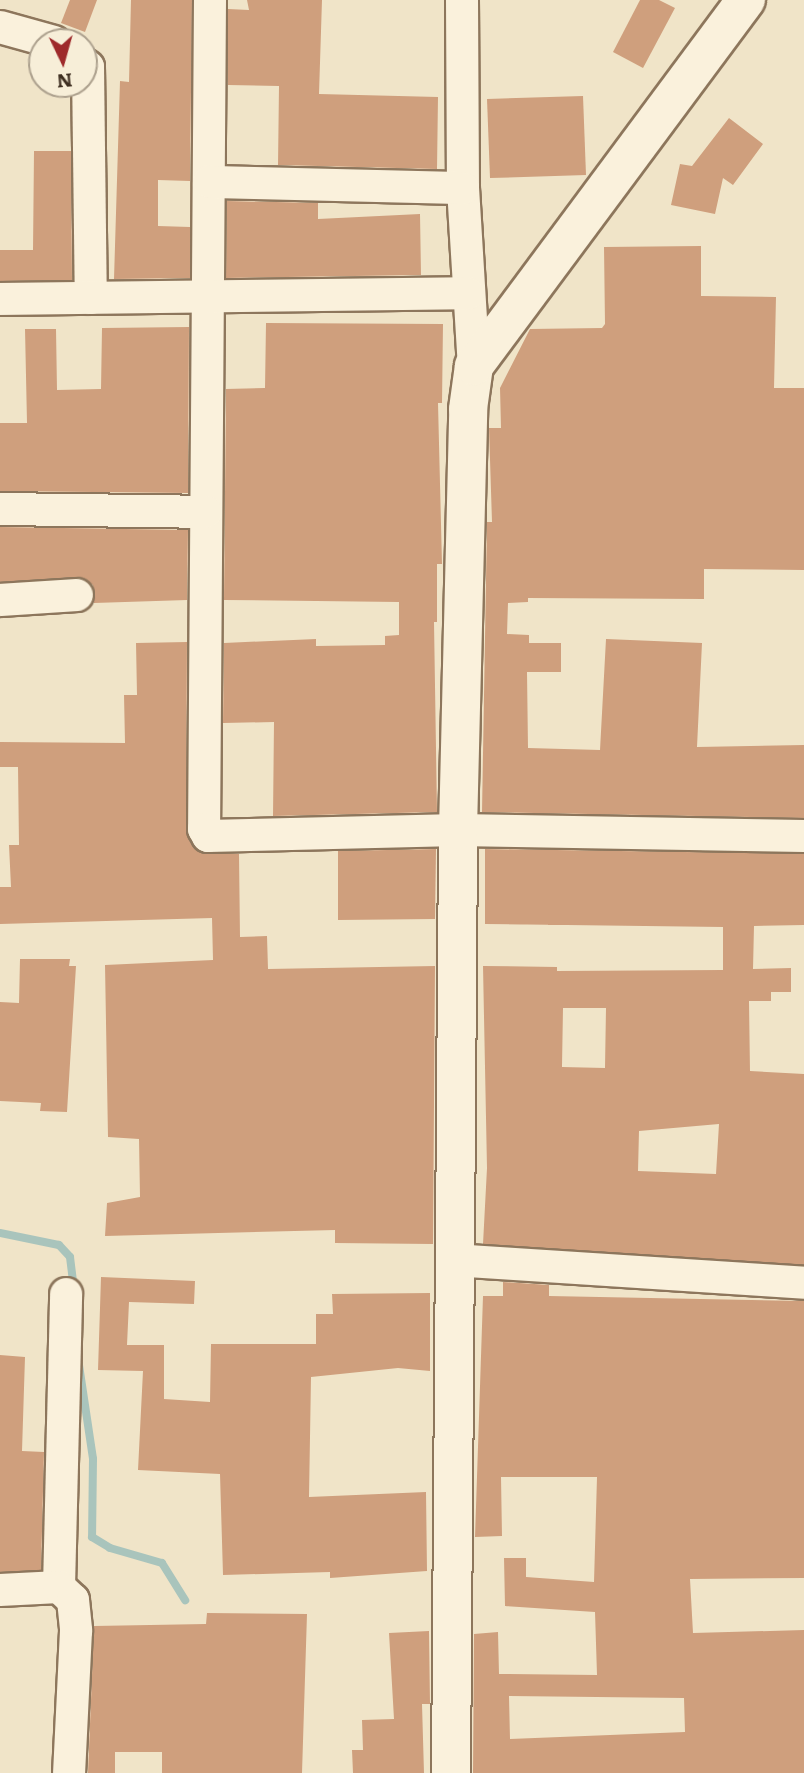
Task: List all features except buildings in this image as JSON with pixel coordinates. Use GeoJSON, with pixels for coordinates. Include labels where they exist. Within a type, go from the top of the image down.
{"type":"FeatureCollection","features":[{"type":"Feature","properties":{"kind":"street"},"geometry":{"type":"LineString","coordinates":[[210,0],[204,829],[208,836],[458,830],[804,836]]}},
{"type":"Feature","properties":{"kind":"street"},"geometry":{"type":"LineString","coordinates":[[452,1773],[453,1260],[458,830],[468,410],[474,366],[463,188],[461,0]]}},
{"type":"Feature","properties":{"kind":"street"},"geometry":{"type":"LineString","coordinates":[[474,366],[746,0]]}},
{"type":"Feature","properties":{"kind":"street"},"geometry":{"type":"LineString","coordinates":[[0,26],[28,34]]}},
{"type":"Feature","properties":{"kind":"street"},"geometry":{"type":"LineString","coordinates":[[88,98],[91,298]]}},
{"type":"Feature","properties":{"kind":"street"},"geometry":{"type":"LineString","coordinates":[[209,182],[463,188]]}},
{"type":"Feature","properties":{"kind":"street"},"geometry":{"type":"LineString","coordinates":[[0,299],[468,293]]}},
{"type":"Feature","properties":{"kind":"street"},"geometry":{"type":"LineString","coordinates":[[0,509],[206,512]]}},
{"type":"Feature","properties":{"kind":"street"},"geometry":{"type":"LineString","coordinates":[[0,600],[77,595]]}},
{"type":"Feature","properties":{"kind":"street"},"geometry":{"type":"LineString","coordinates":[[453,1260],[804,1283]]}},
{"type":"Feature","properties":{"kind":"street"},"geometry":{"type":"LineString","coordinates":[[59,1587],[66,1294]]}},
{"type":"Feature","properties":{"kind":"street"},"geometry":{"type":"LineString","coordinates":[[0,1590],[59,1587],[73,1600],[76,1632],[69,1773]]}},
{"type":"Feature","properties":{"kind":"waterway"},"geometry":{"type":"LineString","coordinates":[[0,1233],[59,1245],[70,1257],[74,1289]]}},
{"type":"Feature","properties":{"kind":"waterway"},"geometry":{"type":"LineString","coordinates":[[79,1365],[93,1459],[92,1537],[110,1548],[162,1563],[185,1600]]}}]}
